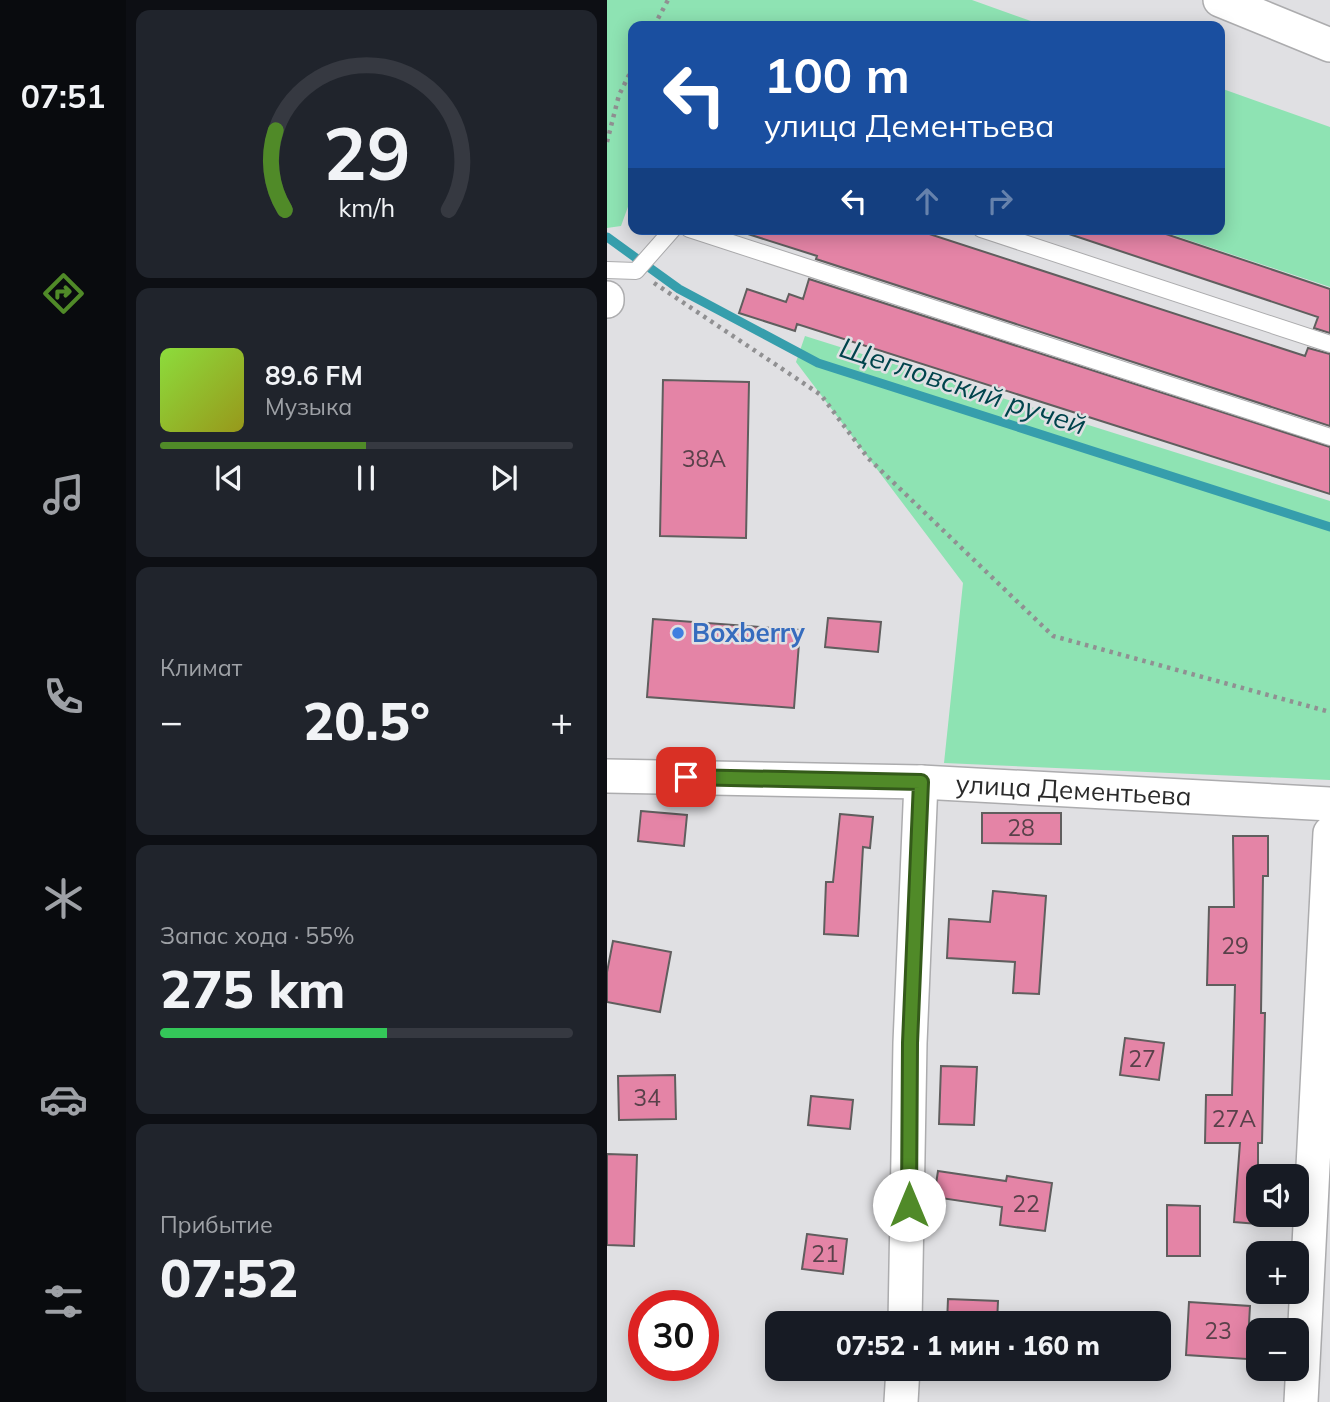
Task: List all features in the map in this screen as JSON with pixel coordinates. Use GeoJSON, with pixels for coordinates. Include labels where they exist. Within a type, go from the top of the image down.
{"type":"FeatureCollection","features":[{"type":"Feature","properties":{"kind":"street"},"geometry":{"type":"LineString","coordinates":[[1220,0],[1330,45]]}},
{"type":"Feature","properties":{"kind":"street","name":"улица Дементьева"},"geometry":{"type":"LineString","coordinates":[[607,776],[921,782],[1330,804]]}},
{"type":"Feature","properties":{"kind":"street"},"geometry":{"type":"LineString","coordinates":[[905,1311],[910,1043],[921,782]]}},
{"type":"Feature","properties":{"kind":"street"},"geometry":{"type":"LineString","coordinates":[[1301,1402],[1330,833]]}},
{"type":"Feature","properties":{"kind":"street"},"geometry":{"type":"LineString","coordinates":[[901,1402],[902,1381]]}},
{"type":"Feature","properties":{"kind":"lane"},"geometry":{"type":"LineString","coordinates":[[607,270],[637,270],[668,235]]}},
{"type":"Feature","properties":{"kind":"lane"},"geometry":{"type":"LineString","coordinates":[[707,235],[1330,437]]}},
{"type":"Feature","properties":{"kind":"lane"},"geometry":{"type":"LineString","coordinates":[[999,235],[1330,344]]}},
{"type":"Feature","properties":{"kind":"path"},"geometry":{"type":"LineString","coordinates":[[657,21],[668,0]]}},
{"type":"Feature","properties":{"kind":"path"},"geometry":{"type":"LineString","coordinates":[[607,142],[619,95],[628,77]]}},
{"type":"Feature","properties":{"kind":"path"},"geometry":{"type":"LineString","coordinates":[[637,270],[821,395],[868,458],[1053,636],[1330,712]]}},
{"type":"Feature","properties":{"kind":"green space"},"geometry":{"type":"Polygon","coordinates":[[[607,0],[972,0],[1031,21],[628,21],[628,207],[621,226],[607,228],[607,0]]]}},
{"type":"Feature","properties":{"kind":"green space"},"geometry":{"type":"Polygon","coordinates":[[[1225,90],[1330,127],[1330,287],[1173,235],[1225,235],[1225,90]]]}},
{"type":"Feature","properties":{"kind":"green space"},"geometry":{"type":"Polygon","coordinates":[[[805,336],[1330,501],[1330,780],[944,763],[963,583],[796,362],[805,336]]]}},
{"type":"Feature","properties":{"kind":"building"},"geometry":{"type":"Polygon","coordinates":[[[751,235],[932,235],[1305,356],[1308,348],[1330,354],[1330,426],[816,259],[817,256],[751,235]]]}},
{"type":"Feature","properties":{"kind":"building"},"geometry":{"type":"Polygon","coordinates":[[[1072,235],[1169,235],[1330,289],[1330,333],[1314,328],[1318,317],[1072,235]]]}},
{"type":"Feature","properties":{"kind":"building"},"geometry":{"type":"Polygon","coordinates":[[[809,279],[1330,447],[1330,494],[797,324],[795,331],[739,313],[747,289],[786,302],[789,294],[803,299],[809,279]]]}},
{"type":"Feature","properties":{"kind":"building"},"geometry":{"type":"Polygon","coordinates":[[[663,380],[749,382],[746,538],[660,536],[663,380]]]}},
{"type":"Feature","properties":{"kind":"building"},"geometry":{"type":"Polygon","coordinates":[[[828,618],[881,622],[878,652],[825,647],[828,618]]]}},
{"type":"Feature","properties":{"kind":"building"},"geometry":{"type":"Polygon","coordinates":[[[653,619],[800,630],[794,708],[647,697],[653,619]]]}},
{"type":"Feature","properties":{"kind":"building"},"geometry":{"type":"Polygon","coordinates":[[[641,811],[687,815],[684,846],[638,841],[641,811]]]}},
{"type":"Feature","properties":{"kind":"building"},"geometry":{"type":"Polygon","coordinates":[[[982,813],[1061,813],[1061,844],[982,843],[982,813]]]}},
{"type":"Feature","properties":{"kind":"building"},"geometry":{"type":"Polygon","coordinates":[[[840,814],[873,817],[870,848],[863,847],[858,936],[824,934],[826,882],[833,882],[840,814]]]}},
{"type":"Feature","properties":{"kind":"building"},"geometry":{"type":"Polygon","coordinates":[[[1233,836],[1268,836],[1268,876],[1263,876],[1261,1013],[1265,1013],[1262,1143],[1258,1143],[1258,1164],[1246,1164],[1246,1223],[1234,1222],[1240,1143],[1205,1143],[1206,1095],[1232,1095],[1235,985],[1207,985],[1209,907],[1234,907],[1233,836]]]}},
{"type":"Feature","properties":{"kind":"building"},"geometry":{"type":"Polygon","coordinates":[[[993,891],[1046,896],[1039,994],[1013,993],[1015,962],[947,958],[949,919],[990,922],[993,891]]]}},
{"type":"Feature","properties":{"kind":"building"},"geometry":{"type":"Polygon","coordinates":[[[613,941],[671,952],[660,1012],[607,1002],[607,972],[613,941]]]}},
{"type":"Feature","properties":{"kind":"building"},"geometry":{"type":"Polygon","coordinates":[[[1125,1038],[1164,1043],[1159,1080],[1120,1075],[1125,1038]]]}},
{"type":"Feature","properties":{"kind":"building"},"geometry":{"type":"Polygon","coordinates":[[[941,1066],[977,1067],[974,1125],[939,1124],[941,1066]]]}},
{"type":"Feature","properties":{"kind":"building"},"geometry":{"type":"Polygon","coordinates":[[[675,1075],[676,1119],[619,1120],[618,1076],[675,1075]]]}},
{"type":"Feature","properties":{"kind":"building"},"geometry":{"type":"Polygon","coordinates":[[[811,1096],[853,1100],[850,1129],[808,1125],[811,1096]]]}},
{"type":"Feature","properties":{"kind":"building"},"geometry":{"type":"Polygon","coordinates":[[[607,1154],[637,1155],[634,1246],[607,1245],[607,1154]]]}},
{"type":"Feature","properties":{"kind":"building"},"geometry":{"type":"Polygon","coordinates":[[[938,1171],[1006,1181],[1007,1176],[1052,1183],[1045,1231],[1000,1225],[1002,1207],[934,1197],[938,1171]]]}},
{"type":"Feature","properties":{"kind":"building"},"geometry":{"type":"Polygon","coordinates":[[[1167,1205],[1200,1206],[1200,1256],[1167,1256],[1167,1205]]]}},
{"type":"Feature","properties":{"kind":"building"},"geometry":{"type":"Polygon","coordinates":[[[807,1234],[847,1239],[843,1274],[802,1269],[807,1234]]]}},
{"type":"Feature","properties":{"kind":"building"},"geometry":{"type":"Polygon","coordinates":[[[948,1299],[998,1301],[998,1311],[948,1311],[948,1299]]]}},
{"type":"Feature","properties":{"kind":"building"},"geometry":{"type":"Polygon","coordinates":[[[1189,1302],[1250,1306],[1249,1318],[1246,1318],[1246,1359],[1186,1355],[1189,1302]]]}},
{"type":"Feature","properties":{"kind":"waterway","name":"Щегловский ручей"},"geometry":{"type":"LineString","coordinates":[[607,237],[679,289],[818,363],[1330,527]]}},
{"type":"Feature","properties":{"kind":"place","name":"Boxberry"},"geometry":{"type":"Point","coordinates":[678,633]}},
{"type":"Feature","properties":{"kind":"route"},"geometry":{"type":"LineString","coordinates":[[686,777],[921,782],[910,1043],[909,1205]]}}]}
